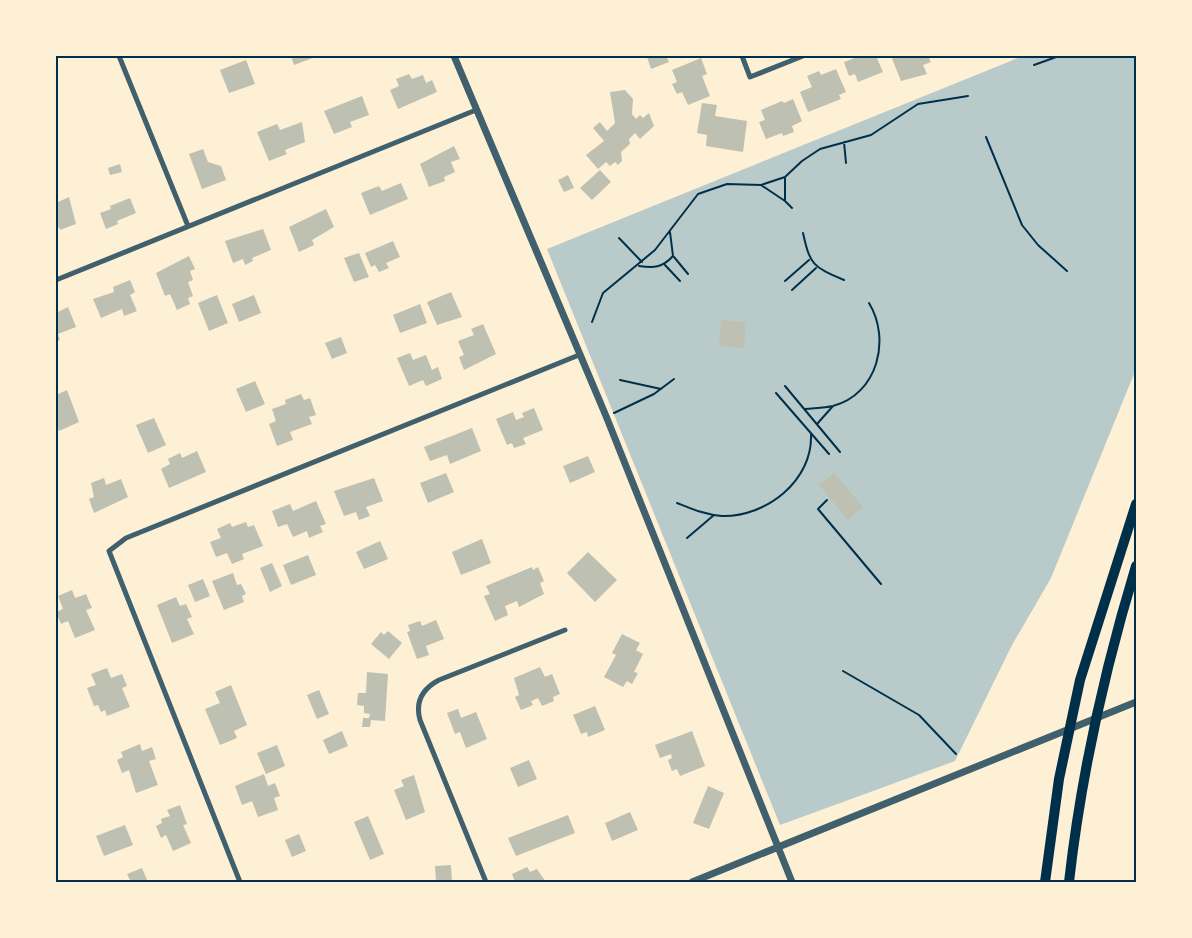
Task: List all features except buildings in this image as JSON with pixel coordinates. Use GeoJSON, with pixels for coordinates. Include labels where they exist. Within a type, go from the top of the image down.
{"type":"FeatureCollection","features":[{"type":"Feature","properties":{"kind":"highway"},"geometry":{"type":"LineString","coordinates":[[1045,882],[1059,779],[1080,680],[1137,504]]}},
{"type":"Feature","properties":{"kind":"highway"},"geometry":{"type":"LineString","coordinates":[[1069,882],[1087,767],[1109,669],[1137,566]]}},
{"type":"Feature","properties":{"kind":"street"},"geometry":{"type":"LineString","coordinates":[[119,56],[188,226]]}},
{"type":"Feature","properties":{"kind":"street"},"geometry":{"type":"LineString","coordinates":[[454,56],[579,355],[792,882]]}},
{"type":"Feature","properties":{"kind":"street"},"geometry":{"type":"LineString","coordinates":[[742,56],[750,77],[803,56]]}},
{"type":"Feature","properties":{"kind":"street"},"geometry":{"type":"LineString","coordinates":[[56,280],[476,110]]}},
{"type":"Feature","properties":{"kind":"street"},"geometry":{"type":"LineString","coordinates":[[240,882],[117,577],[109,551],[126,538],[579,355]]}},
{"type":"Feature","properties":{"kind":"street"},"geometry":{"type":"LineString","coordinates":[[486,882],[420,720],[418,705],[424,692],[434,683],[565,630]]}},
{"type":"Feature","properties":{"kind":"street"},"geometry":{"type":"LineString","coordinates":[[692,882],[1137,702]]}},
{"type":"Feature","properties":{"kind":"path"},"geometry":{"type":"LineString","coordinates":[[1034,65],[1059,56]]}},
{"type":"Feature","properties":{"kind":"path"},"geometry":{"type":"LineString","coordinates":[[591,322],[603,293],[639,266],[670,232],[698,194],[727,184],[761,185],[785,177],[802,161],[820,149],[871,135],[918,104],[968,96]]}},
{"type":"Feature","properties":{"kind":"path"},"geometry":{"type":"LineString","coordinates":[[986,137],[1022,225],[1038,245],[1067,271]]}},
{"type":"Feature","properties":{"kind":"path"},"geometry":{"type":"LineString","coordinates":[[844,142],[846,163]]}},
{"type":"Feature","properties":{"kind":"path"},"geometry":{"type":"LineString","coordinates":[[785,177],[785,201]]}},
{"type":"Feature","properties":{"kind":"path"},"geometry":{"type":"LineString","coordinates":[[761,185],[792,208]]}},
{"type":"Feature","properties":{"kind":"path"},"geometry":{"type":"LineString","coordinates":[[670,232],[673,256],[687,274]]}},
{"type":"Feature","properties":{"kind":"path"},"geometry":{"type":"LineString","coordinates":[[803,233],[809,260],[816,268],[844,280]]}},
{"type":"Feature","properties":{"kind":"path"},"geometry":{"type":"LineString","coordinates":[[619,238],[642,262]]}},
{"type":"Feature","properties":{"kind":"path"},"geometry":{"type":"LineString","coordinates":[[639,266],[654,268],[664,265],[673,256]]}},
{"type":"Feature","properties":{"kind":"path"},"geometry":{"type":"LineString","coordinates":[[785,281],[809,260]]}},
{"type":"Feature","properties":{"kind":"path"},"geometry":{"type":"LineString","coordinates":[[664,265],[680,281]]}},
{"type":"Feature","properties":{"kind":"path"},"geometry":{"type":"LineString","coordinates":[[792,290],[816,268]]}},
{"type":"Feature","properties":{"kind":"path"},"geometry":{"type":"LineString","coordinates":[[817,424],[833,406],[854,395],[875,368],[880,350],[881,330],[869,303]]}},
{"type":"Feature","properties":{"kind":"path"},"geometry":{"type":"LineString","coordinates":[[613,413],[661,389],[674,379]]}},
{"type":"Feature","properties":{"kind":"path"},"geometry":{"type":"LineString","coordinates":[[620,380],[661,389]]}},
{"type":"Feature","properties":{"kind":"path"},"geometry":{"type":"LineString","coordinates":[[785,386],[840,452]]}},
{"type":"Feature","properties":{"kind":"path"},"geometry":{"type":"LineString","coordinates":[[776,393],[829,454]]}},
{"type":"Feature","properties":{"kind":"path"},"geometry":{"type":"LineString","coordinates":[[805,409],[833,406]]}},
{"type":"Feature","properties":{"kind":"path"},"geometry":{"type":"LineString","coordinates":[[677,503],[714,515],[739,515],[755,511],[787,490],[801,474],[812,446],[811,434]]}},
{"type":"Feature","properties":{"kind":"path"},"geometry":{"type":"LineString","coordinates":[[827,500],[818,509],[881,584]]}},
{"type":"Feature","properties":{"kind":"path"},"geometry":{"type":"LineString","coordinates":[[687,538],[714,515]]}},
{"type":"Feature","properties":{"kind":"path"},"geometry":{"type":"LineString","coordinates":[[843,671],[919,716],[956,754]]}},
{"type":"Feature","properties":{"kind":"shaded area"},"geometry":{"type":"Polygon","coordinates":[[[1023,56],[1136,56],[1136,369],[1051,578],[1012,645],[955,761],[780,825],[547,249],[1023,56]]]}}]}
